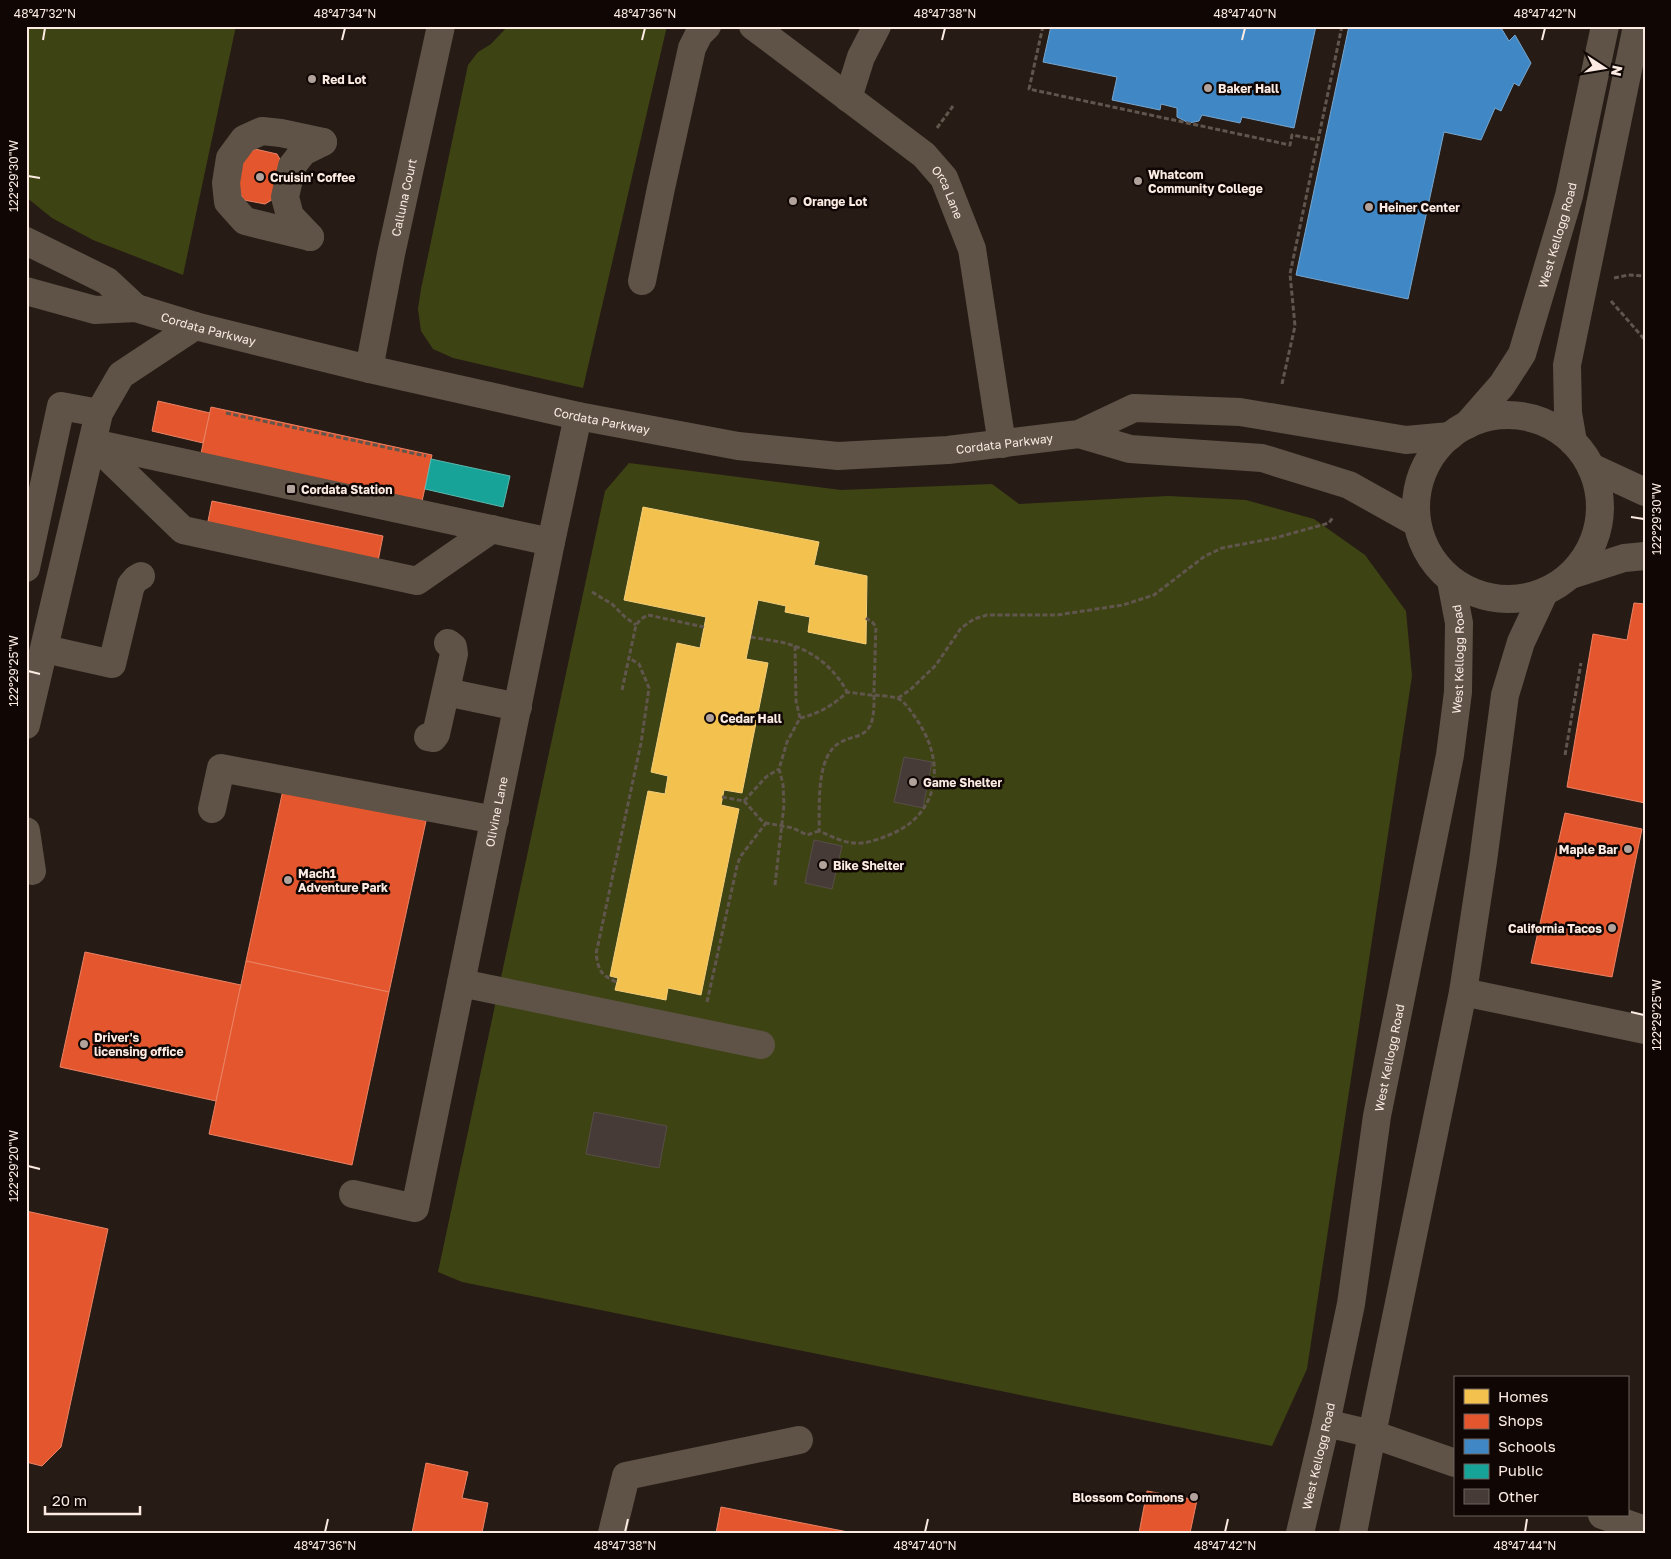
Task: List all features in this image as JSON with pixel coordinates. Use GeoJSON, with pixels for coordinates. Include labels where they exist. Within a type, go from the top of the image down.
{"type":"FeatureCollection","features":[{"type":"Feature","properties":{"kind":"street","name":"Calluna Court"},"geometry":{"type":"LineString","coordinates":[[369,370],[391,254],[441,26]]}},
{"type":"Feature","properties":{"kind":"street"},"geometry":{"type":"LineString","coordinates":[[642,281],[692,48],[707,26]]}},
{"type":"Feature","properties":{"kind":"street","name":"Orca Lane"},"geometry":{"type":"LineString","coordinates":[[753,26],[924,155],[944,178],[972,248],[1002,444]]}},
{"type":"Feature","properties":{"kind":"street"},"geometry":{"type":"LineString","coordinates":[[848,98],[861,57],[877,26]]}},
{"type":"Feature","properties":{"kind":"street","name":"West Kellogg Road"},"geometry":{"type":"LineString","coordinates":[[1300,1533],[1351,1304],[1377,1116],[1450,755],[1458,692],[1459,623],[1451,581],[1429,555],[1417,523],[1416,499],[1422,475],[1433,453],[1502,385],[1522,354],[1569,196],[1605,26]]}},
{"type":"Feature","properties":{"kind":"street"},"geometry":{"type":"LineString","coordinates":[[1573,442],[1568,413],[1568,365],[1637,26]]}},
{"type":"Feature","properties":{"kind":"street"},"geometry":{"type":"LineString","coordinates":[[262,131],[322,142],[303,152],[292,166],[286,197],[290,216],[310,236],[245,221],[228,202],[226,183],[230,158],[244,139],[262,131]]}},
{"type":"Feature","properties":{"kind":"street","name":"Cordata Parkway"},"geometry":{"type":"LineString","coordinates":[[26,241],[107,281],[136,308]]}},
{"type":"Feature","properties":{"kind":"street","name":"Cordata Parkway"},"geometry":{"type":"LineString","coordinates":[[26,291],[95,310],[136,308],[195,326],[369,370],[578,416],[738,446],[838,456],[948,450],[1079,434],[1134,408],[1240,412],[1406,440],[1458,430]]}},
{"type":"Feature","properties":{"kind":"street"},"geometry":{"type":"LineString","coordinates":[[26,725],[32,683],[45,649],[99,414],[121,375],[195,326]]}},
{"type":"Feature","properties":{"kind":"street"},"geometry":{"type":"LineString","coordinates":[[26,568],[61,406],[99,414]]}},
{"type":"Feature","properties":{"kind":"street"},"geometry":{"type":"LineString","coordinates":[[1458,430],[1488,417],[1511,415],[1534,419],[1555,428],[1573,442],[1584,454],[1591,467],[1600,495],[1599,524],[1589,552],[1571,575]]}},
{"type":"Feature","properties":{"kind":"street","name":"Olivine Lane"},"geometry":{"type":"LineString","coordinates":[[353,1194],[416,1208],[578,416]]}},
{"type":"Feature","properties":{"kind":"street","name":"Cordata Parkway"},"geometry":{"type":"LineString","coordinates":[[1079,434],[1130,449],[1262,458],[1349,486],[1417,523]]}},
{"type":"Feature","properties":{"kind":"street"},"geometry":{"type":"LineString","coordinates":[[93,443],[551,542]]}},
{"type":"Feature","properties":{"kind":"street"},"geometry":{"type":"LineString","coordinates":[[93,443],[183,530],[416,581],[492,530]]}},
{"type":"Feature","properties":{"kind":"street"},"geometry":{"type":"LineString","coordinates":[[1591,467],[1645,492]]}},
{"type":"Feature","properties":{"kind":"street"},"geometry":{"type":"LineString","coordinates":[[1451,581],[1472,593],[1496,600],[1520,599],[1544,593],[1571,575],[1624,558],[1645,556]]}},
{"type":"Feature","properties":{"kind":"street"},"geometry":{"type":"LineString","coordinates":[[45,649],[112,664],[131,585],[136,578],[141,576]]}},
{"type":"Feature","properties":{"kind":"street"},"geometry":{"type":"LineString","coordinates":[[1352,1533],[1463,992],[1505,695],[1521,642],[1544,593]]}},
{"type":"Feature","properties":{"kind":"street"},"geometry":{"type":"LineString","coordinates":[[428,737],[433,738],[436,734],[446,692],[454,654],[453,647],[448,644]]}},
{"type":"Feature","properties":{"kind":"street"},"geometry":{"type":"LineString","coordinates":[[446,692],[518,708]]}},
{"type":"Feature","properties":{"kind":"street"},"geometry":{"type":"LineString","coordinates":[[212,809],[221,768],[495,820]]}},
{"type":"Feature","properties":{"kind":"street"},"geometry":{"type":"LineString","coordinates":[[26,832],[32,871]]}},
{"type":"Feature","properties":{"kind":"street"},"geometry":{"type":"LineString","coordinates":[[461,983],[761,1045]]}},
{"type":"Feature","properties":{"kind":"street"},"geometry":{"type":"LineString","coordinates":[[1463,992],[1645,1030]]}},
{"type":"Feature","properties":{"kind":"street"},"geometry":{"type":"LineString","coordinates":[[1326,1423],[1372,1434],[1454,1463]]}},
{"type":"Feature","properties":{"kind":"street"},"geometry":{"type":"LineString","coordinates":[[612,1533],[626,1476],[799,1440]]}},
{"type":"Feature","properties":{"kind":"street"},"geometry":{"type":"LineString","coordinates":[[1605,1516],[1645,1530]]}},
{"type":"Feature","properties":{"kind":"path"},"geometry":{"type":"LineString","coordinates":[[1043,26],[1029,89],[1290,145],[1292,135],[1318,140]]}},
{"type":"Feature","properties":{"kind":"path"},"geometry":{"type":"LineString","coordinates":[[1282,384],[1294,326],[1290,274],[1342,26]]}},
{"type":"Feature","properties":{"kind":"path"},"geometry":{"type":"LineString","coordinates":[[937,128],[953,106]]}},
{"type":"Feature","properties":{"kind":"path"},"geometry":{"type":"LineString","coordinates":[[1609,279],[1628,275],[1645,276]]}},
{"type":"Feature","properties":{"kind":"path"},"geometry":{"type":"LineString","coordinates":[[1606,295],[1645,340]]}},
{"type":"Feature","properties":{"kind":"path"},"geometry":{"type":"LineString","coordinates":[[226,413],[426,456]]}},
{"type":"Feature","properties":{"kind":"path"},"geometry":{"type":"LineString","coordinates":[[898,698],[910,690],[936,665],[961,628],[974,619],[987,615],[1057,615],[1123,606],[1154,595],[1205,556],[1222,548],[1275,538],[1329,523],[1333,517]]}},
{"type":"Feature","properties":{"kind":"path"},"geometry":{"type":"LineString","coordinates":[[592,592],[612,604],[636,625]]}},
{"type":"Feature","properties":{"kind":"path"},"geometry":{"type":"LineString","coordinates":[[622,690],[636,625],[641,619],[648,615],[704,627]]}},
{"type":"Feature","properties":{"kind":"path"},"geometry":{"type":"LineString","coordinates":[[819,831],[822,768],[833,748],[840,742],[857,738],[864,734],[873,718],[876,627],[874,623],[866,618]]}},
{"type":"Feature","properties":{"kind":"path"},"geometry":{"type":"LineString","coordinates":[[751,637],[795,646],[804,650],[824,663],[841,679],[847,692]]}},
{"type":"Feature","properties":{"kind":"path"},"geometry":{"type":"LineString","coordinates":[[775,885],[784,806],[779,769],[787,742],[800,718],[796,701],[795,646]]}},
{"type":"Feature","properties":{"kind":"path"},"geometry":{"type":"LineString","coordinates":[[618,984],[604,977],[598,967],[596,954],[641,743],[649,688],[639,664],[629,658]]}},
{"type":"Feature","properties":{"kind":"path"},"geometry":{"type":"LineString","coordinates":[[1565,755],[1581,663]]}},
{"type":"Feature","properties":{"kind":"path"},"geometry":{"type":"LineString","coordinates":[[722,797],[744,801],[766,823],[793,828],[807,835],[819,831],[858,844],[896,833],[911,822],[926,805],[934,786],[936,768],[930,746],[920,724],[898,698],[847,692]]}},
{"type":"Feature","properties":{"kind":"path"},"geometry":{"type":"LineString","coordinates":[[800,718],[809,716],[837,702],[847,692]]}},
{"type":"Feature","properties":{"kind":"path"},"geometry":{"type":"LineString","coordinates":[[744,801],[766,777],[779,769]]}},
{"type":"Feature","properties":{"kind":"path"},"geometry":{"type":"LineString","coordinates":[[699,1000],[708,1002],[740,857],[766,823]]}},
{"type":"Feature","properties":{"kind":"green space"},"geometry":{"type":"Polygon","coordinates":[[[26,26],[236,26],[183,275],[93,240],[52,218],[26,197],[26,26]]]}},
{"type":"Feature","properties":{"kind":"green space"},"geometry":{"type":"Polygon","coordinates":[[[508,26],[667,26],[583,388],[453,358],[433,349],[421,331],[418,309],[421,289],[468,65],[478,52],[491,44],[508,26]]]}},
{"type":"Feature","properties":{"kind":"green space"},"geometry":{"type":"Polygon","coordinates":[[[629,463],[841,490],[992,484],[1019,504],[1168,496],[1246,500],[1314,519],[1365,555],[1406,611],[1412,676],[1307,1369],[1272,1446],[462,1282],[438,1272],[605,491],[629,463]]]}},
{"type":"Feature","properties":{"kind":"building: Homes","name":"Cedar Hall"},"geometry":{"type":"Polygon","coordinates":[[[643,507],[819,542],[814,565],[867,576],[866,644],[808,632],[810,617],[785,612],[786,606],[758,600],[746,659],[768,663],[742,793],[724,790],[721,805],[739,809],[701,995],[668,988],[666,1000],[615,990],[618,978],[610,976],[648,791],[665,794],[668,776],[651,772],[677,643],[700,648],[706,617],[624,600],[643,507]]]}},
{"type":"Feature","properties":{"kind":"building: Shops"},"geometry":{"type":"Polygon","coordinates":[[[255,149],[277,154],[287,172],[283,193],[265,204],[244,200],[233,181],[238,161],[255,149]]]}},
{"type":"Feature","properties":{"kind":"building: Shops"},"geometry":{"type":"Polygon","coordinates":[[[158,401],[210,413],[203,443],[152,431],[158,401]]]}},
{"type":"Feature","properties":{"kind":"building: Shops"},"geometry":{"type":"Polygon","coordinates":[[[211,407],[432,455],[421,506],[200,458],[211,407]]]}},
{"type":"Feature","properties":{"kind":"building: Shops"},"geometry":{"type":"Polygon","coordinates":[[[212,501],[383,536],[378,561],[207,526],[212,501]]]}},
{"type":"Feature","properties":{"kind":"building: Shops"},"geometry":{"type":"Polygon","coordinates":[[[1634,603],[1645,604],[1645,803],[1567,787],[1593,634],[1627,640],[1634,603]]]}},
{"type":"Feature","properties":{"kind":"building: Shops"},"geometry":{"type":"Polygon","coordinates":[[[283,790],[426,821],[389,992],[246,961],[283,790]]]}},
{"type":"Feature","properties":{"kind":"building: Shops"},"geometry":{"type":"Polygon","coordinates":[[[1565,813],[1642,829],[1612,977],[1531,963],[1565,813]]]}},
{"type":"Feature","properties":{"kind":"building: Shops"},"geometry":{"type":"Polygon","coordinates":[[[85,952],[241,985],[216,1101],[60,1067],[85,952]]]}},
{"type":"Feature","properties":{"kind":"building: Shops"},"geometry":{"type":"Polygon","coordinates":[[[246,961],[389,992],[352,1165],[209,1134],[246,961]]]}},
{"type":"Feature","properties":{"kind":"building: Shops"},"geometry":{"type":"Polygon","coordinates":[[[26,1211],[108,1229],[61,1447],[42,1466],[26,1462],[26,1211]]]}},
{"type":"Feature","properties":{"kind":"building: Shops"},"geometry":{"type":"Polygon","coordinates":[[[426,1463],[468,1472],[462,1498],[488,1503],[482,1533],[412,1533],[426,1463]]]}},
{"type":"Feature","properties":{"kind":"building: Shops"},"geometry":{"type":"Polygon","coordinates":[[[1147,1491],[1197,1500],[1190,1533],[1139,1533],[1147,1491]]]}},
{"type":"Feature","properties":{"kind":"building: Shops"},"geometry":{"type":"Polygon","coordinates":[[[721,1507],[853,1533],[716,1533],[721,1507]]]}},
{"type":"Feature","properties":{"kind":"building: Schools","name":"Baker Hall"},"geometry":{"type":"Polygon","coordinates":[[[1051,26],[1316,26],[1294,128],[1242,117],[1240,123],[1202,115],[1199,121],[1189,123],[1177,117],[1177,108],[1161,104],[1160,110],[1112,100],[1117,77],[1043,62],[1051,26]]]}},
{"type":"Feature","properties":{"kind":"building: Schools","name":"Heiner Center"},"geometry":{"type":"Polygon","coordinates":[[[1349,26],[1500,26],[1509,41],[1515,35],[1531,63],[1519,86],[1514,83],[1501,111],[1495,108],[1481,140],[1444,132],[1408,299],[1296,275],[1349,26]]]}},
{"type":"Feature","properties":{"kind":"building: Public"},"geometry":{"type":"Polygon","coordinates":[[[431,459],[510,476],[503,507],[425,489],[431,459]]]}},
{"type":"Feature","properties":{"kind":"building: Other","name":"Game Shelter"},"geometry":{"type":"Polygon","coordinates":[[[904,757],[932,762],[923,808],[894,802],[904,757]]]}},
{"type":"Feature","properties":{"kind":"building: Other","name":"Bike Shelter"},"geometry":{"type":"Polygon","coordinates":[[[814,840],[842,846],[832,889],[805,883],[814,840]]]}},
{"type":"Feature","properties":{"kind":"building: Other"},"geometry":{"type":"Polygon","coordinates":[[[594,1112],[667,1126],[659,1168],[586,1154],[594,1112]]]}},
{"type":"Feature","properties":{"kind":"place","name":"Red Lot"},"geometry":{"type":"Point","coordinates":[312,79]}},
{"type":"Feature","properties":{"kind":"place","name":"Baker Hall"},"geometry":{"type":"Point","coordinates":[1208,88]}},
{"type":"Feature","properties":{"kind":"place","name":"Cruisin' Coffee"},"geometry":{"type":"Point","coordinates":[260,177]}},
{"type":"Feature","properties":{"kind":"place","name":"Whatcom Community College"},"geometry":{"type":"Point","coordinates":[1138,181]}},
{"type":"Feature","properties":{"kind":"place","name":"Orange Lot"},"geometry":{"type":"Point","coordinates":[793,201]}},
{"type":"Feature","properties":{"kind":"place","name":"Heiner Center"},"geometry":{"type":"Point","coordinates":[1369,207]}},
{"type":"Feature","properties":{"kind":"place","name":"Cordata Station"},"geometry":{"type":"Point","coordinates":[291,489]}},
{"type":"Feature","properties":{"kind":"place","name":"Cedar Hall"},"geometry":{"type":"Point","coordinates":[710,718]}},
{"type":"Feature","properties":{"kind":"place","name":"Game Shelter"},"geometry":{"type":"Point","coordinates":[913,782]}},
{"type":"Feature","properties":{"kind":"place","name":"Maple Bar"},"geometry":{"type":"Point","coordinates":[1628,849]}},
{"type":"Feature","properties":{"kind":"place","name":"Bike Shelter"},"geometry":{"type":"Point","coordinates":[823,865]}},
{"type":"Feature","properties":{"kind":"place","name":"Mach1 Adventure Park"},"geometry":{"type":"Point","coordinates":[288,880]}},
{"type":"Feature","properties":{"kind":"place","name":"California Tacos"},"geometry":{"type":"Point","coordinates":[1612,928]}},
{"type":"Feature","properties":{"kind":"place","name":"Driver's licensing office"},"geometry":{"type":"Point","coordinates":[84,1044]}},
{"type":"Feature","properties":{"kind":"place","name":"Blossom Commons"},"geometry":{"type":"Point","coordinates":[1194,1497]}}]}
